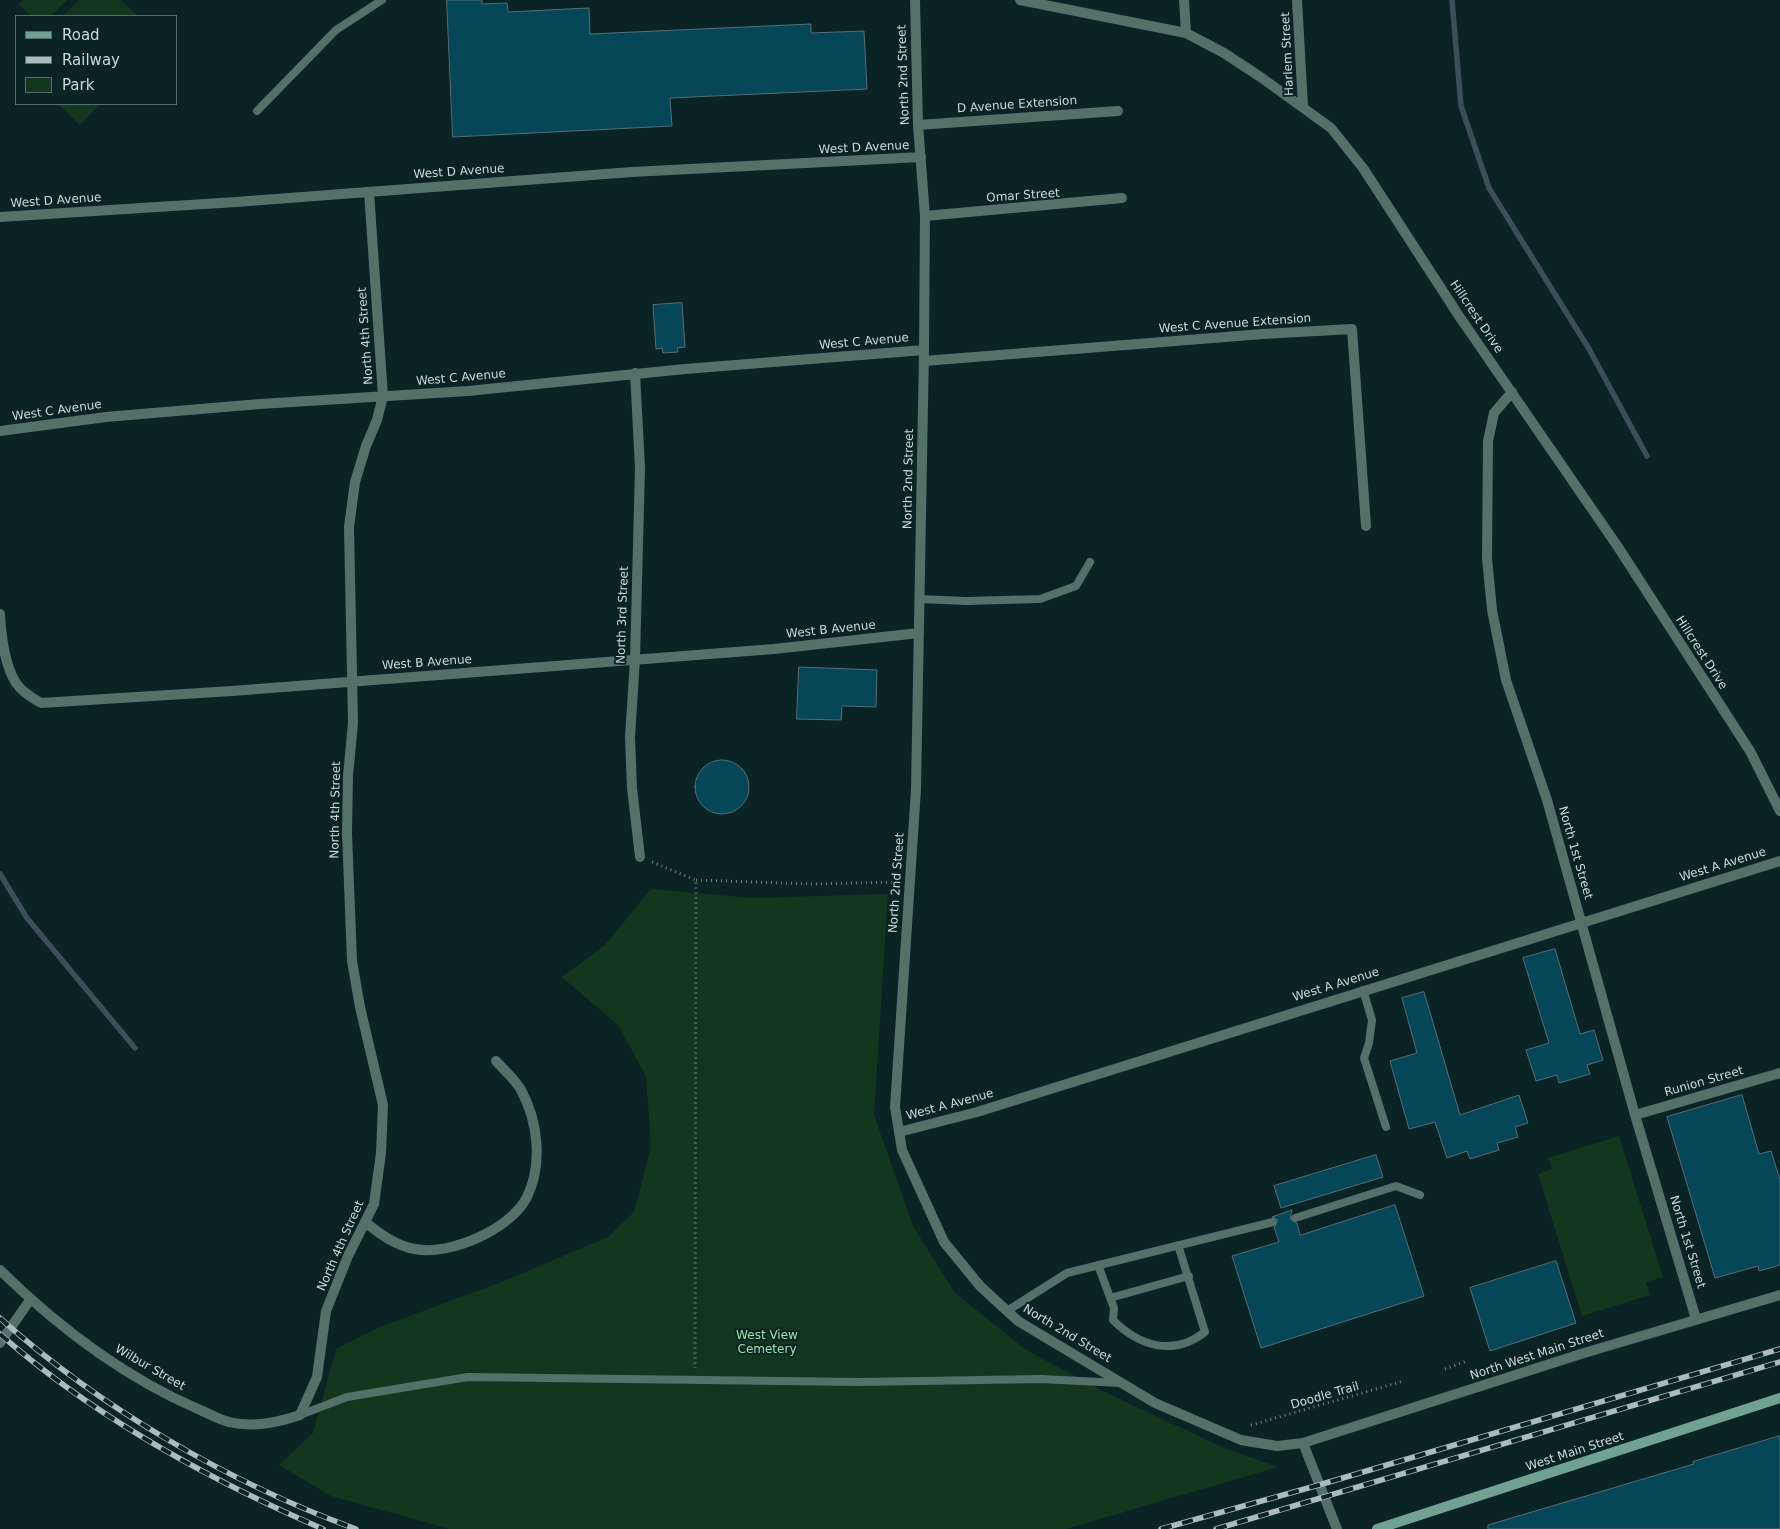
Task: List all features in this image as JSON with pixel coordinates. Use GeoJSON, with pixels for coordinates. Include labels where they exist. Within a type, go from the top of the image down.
{"type":"FeatureCollection","features":[{"type":"Feature","properties":{"kind":"main road","name":"West Main Street"},"geometry":{"type":"LineString","coordinates":[[1377,1529],[1780,1398]]}},
{"type":"Feature","properties":{"kind":"street","name":"North 2nd Street"},"geometry":{"type":"LineString","coordinates":[[915,0],[918,124],[925,216],[924,361],[916,789],[895,1106],[902,1150],[944,1242],[980,1286],[1018,1321],[1155,1403],[1241,1440],[1276,1446],[1303,1443]]}},
{"type":"Feature","properties":{"kind":"street","name":"Hillcrest Drive"},"geometry":{"type":"LineString","coordinates":[[1020,0],[1186,33],[1224,53],[1303,106],[1331,128],[1363,168],[1618,547],[1750,751],[1780,811]]}},
{"type":"Feature","properties":{"kind":"street"},"geometry":{"type":"LineString","coordinates":[[1184,0],[1186,33]]}},
{"type":"Feature","properties":{"kind":"street","name":"Harlem Street"},"geometry":{"type":"LineString","coordinates":[[1297,0],[1303,106]]}},
{"type":"Feature","properties":{"kind":"street","name":"D Avenue Extension"},"geometry":{"type":"LineString","coordinates":[[918,124],[1118,111]]}},
{"type":"Feature","properties":{"kind":"street","name":"West D Avenue"},"geometry":{"type":"LineString","coordinates":[[0,217],[632,172],[921,157]]}},
{"type":"Feature","properties":{"kind":"street","name":"North 4th Street"},"geometry":{"type":"LineString","coordinates":[[300,1415],[317,1378],[326,1311],[348,1256],[374,1204],[381,1153],[382,1105],[376,1067],[360,1008],[352,962],[347,833],[348,776],[353,723],[349,527],[356,482],[366,446],[377,420],[382,396],[369,192]]}},
{"type":"Feature","properties":{"kind":"street","name":"Omar Street"},"geometry":{"type":"LineString","coordinates":[[925,216],[1122,198]]}},
{"type":"Feature","properties":{"kind":"street","name":"West C Avenue Extension"},"geometry":{"type":"LineString","coordinates":[[924,361],[1263,334],[1352,329],[1366,526]]}},
{"type":"Feature","properties":{"kind":"street","name":"West C Avenue"},"geometry":{"type":"LineString","coordinates":[[0,431],[135,415],[468,391],[635,373],[924,350]]}},
{"type":"Feature","properties":{"kind":"street","name":"North 3rd Street"},"geometry":{"type":"LineString","coordinates":[[635,373],[640,468],[635,659],[630,737],[632,788],[640,857]]}},
{"type":"Feature","properties":{"kind":"street","name":"North 1st Street"},"geometry":{"type":"LineString","coordinates":[[1512,392],[1494,413],[1488,441],[1487,558],[1492,610],[1506,680],[1548,800],[1635,1115],[1696,1318]]}},
{"type":"Feature","properties":{"kind":"street","name":"West B Avenue"},"geometry":{"type":"LineString","coordinates":[[0,614],[10,671],[17,685],[28,696],[41,703],[774,649],[919,634]]}},
{"type":"Feature","properties":{"kind":"street","name":"West A Avenue"},"geometry":{"type":"LineString","coordinates":[[899,1132],[977,1112],[1780,861]]}},
{"type":"Feature","properties":{"kind":"street"},"geometry":{"type":"LineString","coordinates":[[365,1222],[384,1238],[415,1250],[446,1248],[478,1239],[503,1224],[526,1198],[535,1174],[537,1145],[532,1114],[520,1088],[496,1061]]}},
{"type":"Feature","properties":{"kind":"street","name":"Runion Street"},"geometry":{"type":"LineString","coordinates":[[1635,1115],[1780,1073]]}},
{"type":"Feature","properties":{"kind":"street","name":"Wilbur Street"},"geometry":{"type":"LineString","coordinates":[[0,1270],[30,1300],[98,1352],[166,1395],[229,1422],[273,1424],[300,1415]]}},
{"type":"Feature","properties":{"kind":"street","name":"North West Main Street"},"geometry":{"type":"LineString","coordinates":[[1303,1443],[1696,1318],[1780,1295]]}},
{"type":"Feature","properties":{"kind":"street"},"geometry":{"type":"LineString","coordinates":[[0,1343],[30,1300]]}},
{"type":"Feature","properties":{"kind":"street"},"geometry":{"type":"LineString","coordinates":[[1303,1443],[1337,1529]]}},
{"type":"Feature","properties":{"kind":"lane"},"geometry":{"type":"LineString","coordinates":[[257,111],[336,30],[382,0]]}},
{"type":"Feature","properties":{"kind":"lane"},"geometry":{"type":"LineString","coordinates":[[919,598],[966,601],[1040,599],[1076,586],[1090,562]]}},
{"type":"Feature","properties":{"kind":"lane"},"geometry":{"type":"LineString","coordinates":[[1363,990],[1372,1020],[1369,1043],[1364,1058],[1386,1127]]}},
{"type":"Feature","properties":{"kind":"lane"},"geometry":{"type":"LineString","coordinates":[[1295,1218],[1396,1186],[1420,1195]]}},
{"type":"Feature","properties":{"kind":"lane"},"geometry":{"type":"LineString","coordinates":[[1007,1311],[1067,1273],[1273,1222]]}},
{"type":"Feature","properties":{"kind":"lane"},"geometry":{"type":"LineString","coordinates":[[1098,1265],[1114,1308],[1113,1320],[1126,1333],[1158,1348],[1183,1342],[1197,1338],[1205,1332],[1178,1245]]}},
{"type":"Feature","properties":{"kind":"lane"},"geometry":{"type":"LineString","coordinates":[[1110,1298],[1188,1276]]}},
{"type":"Feature","properties":{"kind":"lane"},"geometry":{"type":"LineString","coordinates":[[300,1415],[347,1397],[468,1377],[860,1382],[1041,1379],[1124,1384]]}},
{"type":"Feature","properties":{"kind":"path"},"geometry":{"type":"LineString","coordinates":[[640,857],[696,880],[812,884],[910,881]]}},
{"type":"Feature","properties":{"kind":"path"},"geometry":{"type":"LineString","coordinates":[[695,1379],[696,880]]}},
{"type":"Feature","properties":{"kind":"path"},"geometry":{"type":"LineString","coordinates":[[1445,1368],[1467,1361]]}},
{"type":"Feature","properties":{"kind":"path","name":"Doodle Trail"},"geometry":{"type":"LineString","coordinates":[[1251,1425],[1404,1382]]}},
{"type":"Feature","properties":{"kind":"green space"},"geometry":{"type":"Polygon","coordinates":[[[23,0],[67,0],[52,15],[30,15],[19,5],[23,0]]]}},
{"type":"Feature","properties":{"kind":"green space"},"geometry":{"type":"Polygon","coordinates":[[[79,0],[121,0],[137,15],[64,15],[79,0]]]}},
{"type":"Feature","properties":{"kind":"green space"},"geometry":{"type":"Polygon","coordinates":[[[59,105],[99,105],[80,125],[59,105]]]}},
{"type":"Feature","properties":{"kind":"green space","name":"West View Cemetery"},"geometry":{"type":"Polygon","coordinates":[[[651,889],[752,898],[888,894],[874,1115],[913,1226],[955,1293],[1026,1350],[1105,1392],[1224,1448],[1278,1467],[1066,1529],[450,1529],[331,1496],[279,1465],[313,1433],[336,1349],[380,1327],[504,1281],[608,1237],[634,1212],[651,1147],[646,1076],[618,1025],[562,977],[605,945],[651,889]]]}},
{"type":"Feature","properties":{"kind":"green space"},"geometry":{"type":"Polygon","coordinates":[[[1619,1136],[1663,1277],[1646,1282],[1650,1295],[1582,1316],[1538,1174],[1552,1169],[1548,1158],[1619,1136]]]}},
{"type":"Feature","properties":{"kind":"building"},"geometry":{"type":"Polygon","coordinates":[[[447,0],[482,0],[482,4],[507,3],[508,12],[589,8],[590,34],[811,24],[811,33],[864,31],[867,89],[670,98],[672,126],[453,137],[447,0]]]}},
{"type":"Feature","properties":{"kind":"building"},"geometry":{"type":"Polygon","coordinates":[[[682,303],[685,347],[677,348],[678,352],[663,353],[662,348],[656,349],[653,305],[682,303]]]}},
{"type":"Feature","properties":{"kind":"building"},"geometry":{"type":"Polygon","coordinates":[[[799,667],[877,670],[876,707],[842,706],[841,720],[797,719],[799,667]]]}},
{"type":"Feature","properties":{"kind":"building"},"geometry":{"type":"Polygon","coordinates":[[[722,760],[732,762],[741,768],[747,777],[749,787],[747,797],[741,806],[732,812],[722,814],[712,812],[703,806],[697,797],[695,787],[697,777],[703,768],[712,762],[722,760]]]}},
{"type":"Feature","properties":{"kind":"building"},"geometry":{"type":"Polygon","coordinates":[[[1555,949],[1580,1034],[1594,1030],[1603,1060],[1587,1065],[1590,1074],[1559,1083],[1557,1075],[1536,1081],[1526,1050],[1549,1043],[1523,958],[1555,949]]]}},
{"type":"Feature","properties":{"kind":"building"},"geometry":{"type":"Polygon","coordinates":[[[1424,992],[1460,1115],[1519,1095],[1528,1123],[1515,1127],[1518,1137],[1497,1143],[1499,1150],[1470,1159],[1467,1151],[1447,1158],[1435,1122],[1409,1129],[1390,1061],[1417,1053],[1402,998],[1424,992]]]}},
{"type":"Feature","properties":{"kind":"building"},"geometry":{"type":"Polygon","coordinates":[[[1742,1095],[1759,1154],[1771,1151],[1780,1180],[1780,1265],[1759,1271],[1758,1266],[1715,1278],[1667,1117],[1742,1095]]]}},
{"type":"Feature","properties":{"kind":"building"},"geometry":{"type":"Polygon","coordinates":[[[1376,1155],[1383,1177],[1281,1208],[1274,1186],[1376,1155]]]}},
{"type":"Feature","properties":{"kind":"building"},"geometry":{"type":"Polygon","coordinates":[[[1395,1205],[1424,1296],[1261,1348],[1232,1256],[1279,1242],[1274,1227],[1278,1220],[1272,1217],[1292,1210],[1290,1219],[1297,1223],[1300,1235],[1395,1205]]]}},
{"type":"Feature","properties":{"kind":"building"},"geometry":{"type":"Polygon","coordinates":[[[1556,1261],[1576,1323],[1490,1351],[1470,1288],[1556,1261]]]}},
{"type":"Feature","properties":{"kind":"building"},"geometry":{"type":"Polygon","coordinates":[[[1780,1436],[1780,1529],[1488,1529],[1488,1525],[1694,1464],[1693,1462],[1780,1436]]]}},
{"type":"Feature","properties":{"kind":"waterway"},"geometry":{"type":"LineString","coordinates":[[1452,0],[1461,106],[1489,188],[1589,349],[1647,456]]}},
{"type":"Feature","properties":{"kind":"waterway"},"geometry":{"type":"LineString","coordinates":[[0,874],[27,918],[135,1048]]}},
{"type":"Feature","properties":{"kind":"railway"},"geometry":{"type":"LineString","coordinates":[[0,1318],[80,1382],[168,1440],[214,1466],[261,1489],[356,1529]]}},
{"type":"Feature","properties":{"kind":"railway"},"geometry":{"type":"LineString","coordinates":[[0,1334],[74,1392],[154,1444],[237,1489],[323,1529]]}},
{"type":"Feature","properties":{"kind":"railway"},"geometry":{"type":"LineString","coordinates":[[1161,1529],[1319,1485],[1780,1349]]}},
{"type":"Feature","properties":{"kind":"railway"},"geometry":{"type":"LineString","coordinates":[[1216,1529],[1780,1362]]}}]}
